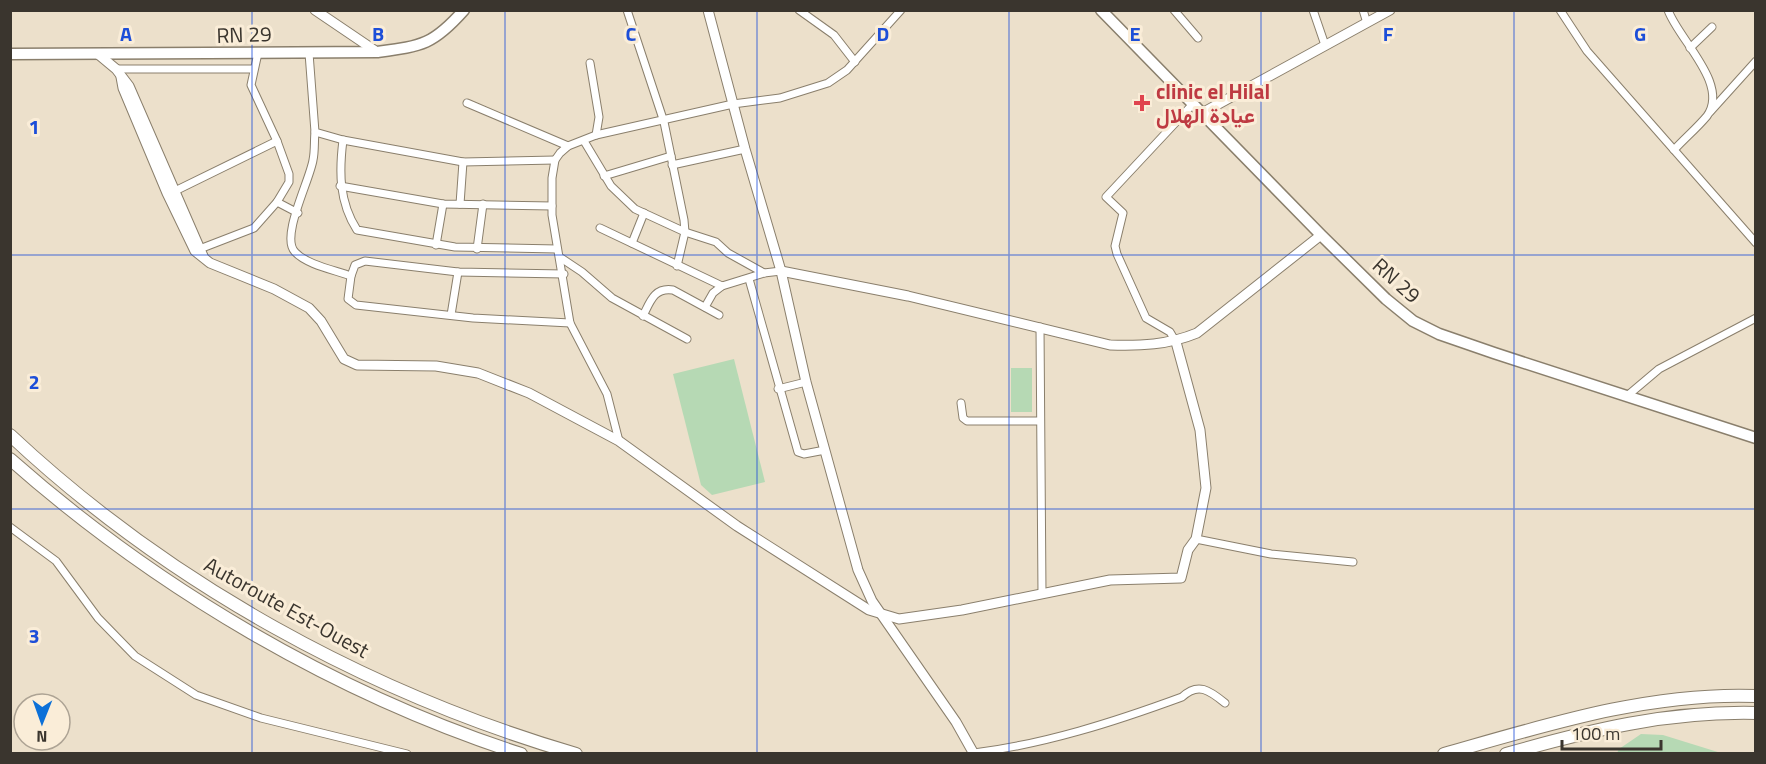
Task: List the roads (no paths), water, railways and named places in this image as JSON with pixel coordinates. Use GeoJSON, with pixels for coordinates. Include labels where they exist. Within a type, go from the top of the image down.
{"type":"FeatureCollection","features":[{"type":"Feature","properties":{"kind":"highway","name":"Autoroute Est-Ouest"},"geometry":{"type":"LineString","coordinates":[[10,435],[99,510],[214,593],[406,694],[477,723],[576,753]]}},
{"type":"Feature","properties":{"kind":"highway","name":"Autoroute Est-Ouest"},"geometry":{"type":"LineString","coordinates":[[10,459],[50,492],[146,563],[229,620],[282,651],[388,701],[521,753]]}},
{"type":"Feature","properties":{"kind":"highway"},"geometry":{"type":"LineString","coordinates":[[1444,753],[1596,712],[1691,697],[1755,696]]}},
{"type":"Feature","properties":{"kind":"highway"},"geometry":{"type":"LineString","coordinates":[[1506,753],[1600,728],[1654,718],[1708,712],[1755,713]]}},
{"type":"Feature","properties":{"kind":"main road","name":"RN 29"},"geometry":{"type":"LineString","coordinates":[[10,54],[377,52],[422,46],[446,31],[464,10]]}},
{"type":"Feature","properties":{"kind":"main road","name":"RN 29"},"geometry":{"type":"LineString","coordinates":[[1101,10],[1321,235],[1413,321],[1461,341],[1755,438]]}},
{"type":"Feature","properties":{"kind":"street"},"geometry":{"type":"LineString","coordinates":[[315,10],[377,52]]}},
{"type":"Feature","properties":{"kind":"street"},"geometry":{"type":"LineString","coordinates":[[627,10],[664,122],[671,156],[685,232],[677,266]]}},
{"type":"Feature","properties":{"kind":"street"},"geometry":{"type":"LineString","coordinates":[[708,10],[745,149],[781,271],[806,382],[858,570],[872,601],[885,617],[974,753],[1003,750],[1110,723],[1182,697],[1191,688],[1210,691],[1225,703]]}},
{"type":"Feature","properties":{"kind":"street"},"geometry":{"type":"LineString","coordinates":[[799,10],[834,35],[855,62]]}},
{"type":"Feature","properties":{"kind":"street"},"geometry":{"type":"LineString","coordinates":[[619,441],[607,394],[570,323],[552,206],[555,160],[568,146],[596,135],[664,122],[733,104],[780,98],[828,83],[855,62],[901,10]]}},
{"type":"Feature","properties":{"kind":"street"},"geometry":{"type":"LineString","coordinates":[[1174,10],[1198,38]]}},
{"type":"Feature","properties":{"kind":"street"},"geometry":{"type":"LineString","coordinates":[[1313,10],[1325,45]]}},
{"type":"Feature","properties":{"kind":"street"},"geometry":{"type":"LineString","coordinates":[[1363,10],[1367,23]]}},
{"type":"Feature","properties":{"kind":"street"},"geometry":{"type":"LineString","coordinates":[[1202,113],[1390,10]]}},
{"type":"Feature","properties":{"kind":"street"},"geometry":{"type":"LineString","coordinates":[[1560,10],[1587,51],[1755,243]]}},
{"type":"Feature","properties":{"kind":"street"},"geometry":{"type":"LineString","coordinates":[[1668,10],[1709,78],[1712,95],[1708,114]]}},
{"type":"Feature","properties":{"kind":"street"},"geometry":{"type":"LineString","coordinates":[[1690,48],[1712,27]]}},
{"type":"Feature","properties":{"kind":"street"},"geometry":{"type":"LineString","coordinates":[[200,253],[254,228],[277,202],[290,178],[277,141],[252,85],[253,69],[258,53]]}},
{"type":"Feature","properties":{"kind":"street"},"geometry":{"type":"LineString","coordinates":[[309,53],[315,132],[313,161],[290,242],[294,251],[301,257],[351,276]]}},
{"type":"Feature","properties":{"kind":"street"},"geometry":{"type":"LineString","coordinates":[[98,54],[119,73],[129,86],[177,190],[200,253]]}},
{"type":"Feature","properties":{"kind":"street"},"geometry":{"type":"LineString","coordinates":[[1674,150],[1755,61]]}},
{"type":"Feature","properties":{"kind":"street"},"geometry":{"type":"LineString","coordinates":[[590,63],[599,117],[596,135]]}},
{"type":"Feature","properties":{"kind":"street"},"geometry":{"type":"LineString","coordinates":[[119,73],[253,69]]}},
{"type":"Feature","properties":{"kind":"street"},"geometry":{"type":"LineString","coordinates":[[119,73],[134,115],[200,253],[216,267],[274,289],[309,308],[321,321],[345,359],[357,365],[436,366],[478,373],[530,393],[619,441],[789,561],[869,610],[885,617],[910,618],[1110,580],[1177,580],[1181,578],[1188,550],[1196,539],[1206,488],[1205,458],[1176,342],[1170,332],[1151,322],[1143,312],[1116,250],[1123,213],[1106,197],[1192,105]]}},
{"type":"Feature","properties":{"kind":"street"},"geometry":{"type":"LineString","coordinates":[[467,103],[568,146]]}},
{"type":"Feature","properties":{"kind":"street"},"geometry":{"type":"LineString","coordinates":[[315,132],[343,140],[463,162],[555,160]]}},
{"type":"Feature","properties":{"kind":"street"},"geometry":{"type":"LineString","coordinates":[[343,140],[339,172],[340,186],[357,230],[435,245],[477,249],[557,249]]}},
{"type":"Feature","properties":{"kind":"street"},"geometry":{"type":"LineString","coordinates":[[177,190],[277,141]]}},
{"type":"Feature","properties":{"kind":"street"},"geometry":{"type":"LineString","coordinates":[[584,141],[604,176],[623,200],[644,213],[685,232],[716,242],[728,253],[764,273]]}},
{"type":"Feature","properties":{"kind":"street"},"geometry":{"type":"LineString","coordinates":[[672,165],[745,149]]}},
{"type":"Feature","properties":{"kind":"street"},"geometry":{"type":"LineString","coordinates":[[604,176],[671,156]]}},
{"type":"Feature","properties":{"kind":"street"},"geometry":{"type":"LineString","coordinates":[[459,204],[463,162]]}},
{"type":"Feature","properties":{"kind":"street"},"geometry":{"type":"LineString","coordinates":[[340,186],[443,204],[552,206]]}},
{"type":"Feature","properties":{"kind":"street"},"geometry":{"type":"LineString","coordinates":[[277,202],[298,213]]}},
{"type":"Feature","properties":{"kind":"street"},"geometry":{"type":"LineString","coordinates":[[435,245],[443,204]]}},
{"type":"Feature","properties":{"kind":"street"},"geometry":{"type":"LineString","coordinates":[[477,249],[483,204]]}},
{"type":"Feature","properties":{"kind":"street"},"geometry":{"type":"LineString","coordinates":[[632,243],[644,213]]}},
{"type":"Feature","properties":{"kind":"street"},"geometry":{"type":"LineString","coordinates":[[600,228],[722,286]]}},
{"type":"Feature","properties":{"kind":"street"},"geometry":{"type":"LineString","coordinates":[[705,307],[713,293],[722,286],[764,273],[781,271],[908,296],[1110,345],[1137,346],[1176,342],[1197,333],[1321,235]]}},
{"type":"Feature","properties":{"kind":"street"},"geometry":{"type":"LineString","coordinates":[[561,258],[582,272],[599,289],[687,339]]}},
{"type":"Feature","properties":{"kind":"street"},"geometry":{"type":"LineString","coordinates":[[564,274],[458,272],[365,261],[355,266],[351,276],[348,299],[351,304],[452,315],[570,323]]}},
{"type":"Feature","properties":{"kind":"street"},"geometry":{"type":"LineString","coordinates":[[452,315],[458,272]]}},
{"type":"Feature","properties":{"kind":"street"},"geometry":{"type":"LineString","coordinates":[[749,279],[778,389],[798,452],[804,454],[825,450]]}},
{"type":"Feature","properties":{"kind":"street"},"geometry":{"type":"LineString","coordinates":[[643,316],[653,297],[659,290],[664,289],[673,290],[719,315]]}},
{"type":"Feature","properties":{"kind":"street"},"geometry":{"type":"LineString","coordinates":[[1628,396],[1659,369],[1755,318]]}},
{"type":"Feature","properties":{"kind":"street"},"geometry":{"type":"LineString","coordinates":[[1040,327],[1042,594]]}},
{"type":"Feature","properties":{"kind":"street"},"geometry":{"type":"LineString","coordinates":[[778,389],[806,382]]}},
{"type":"Feature","properties":{"kind":"street"},"geometry":{"type":"LineString","coordinates":[[961,403],[963,418],[967,421],[1040,422]]}},
{"type":"Feature","properties":{"kind":"street"},"geometry":{"type":"LineString","coordinates":[[10,527],[56,561],[98,618],[135,656],[196,695],[261,718],[407,753]]}},
{"type":"Feature","properties":{"kind":"street"},"geometry":{"type":"LineString","coordinates":[[1196,539],[1271,554],[1353,562]]}},
{"type":"Feature","properties":{"kind":"place","name":"clinic el Hilal عيادة الهلال"},"geometry":{"type":"Point","coordinates":[1142,103]}}]}
